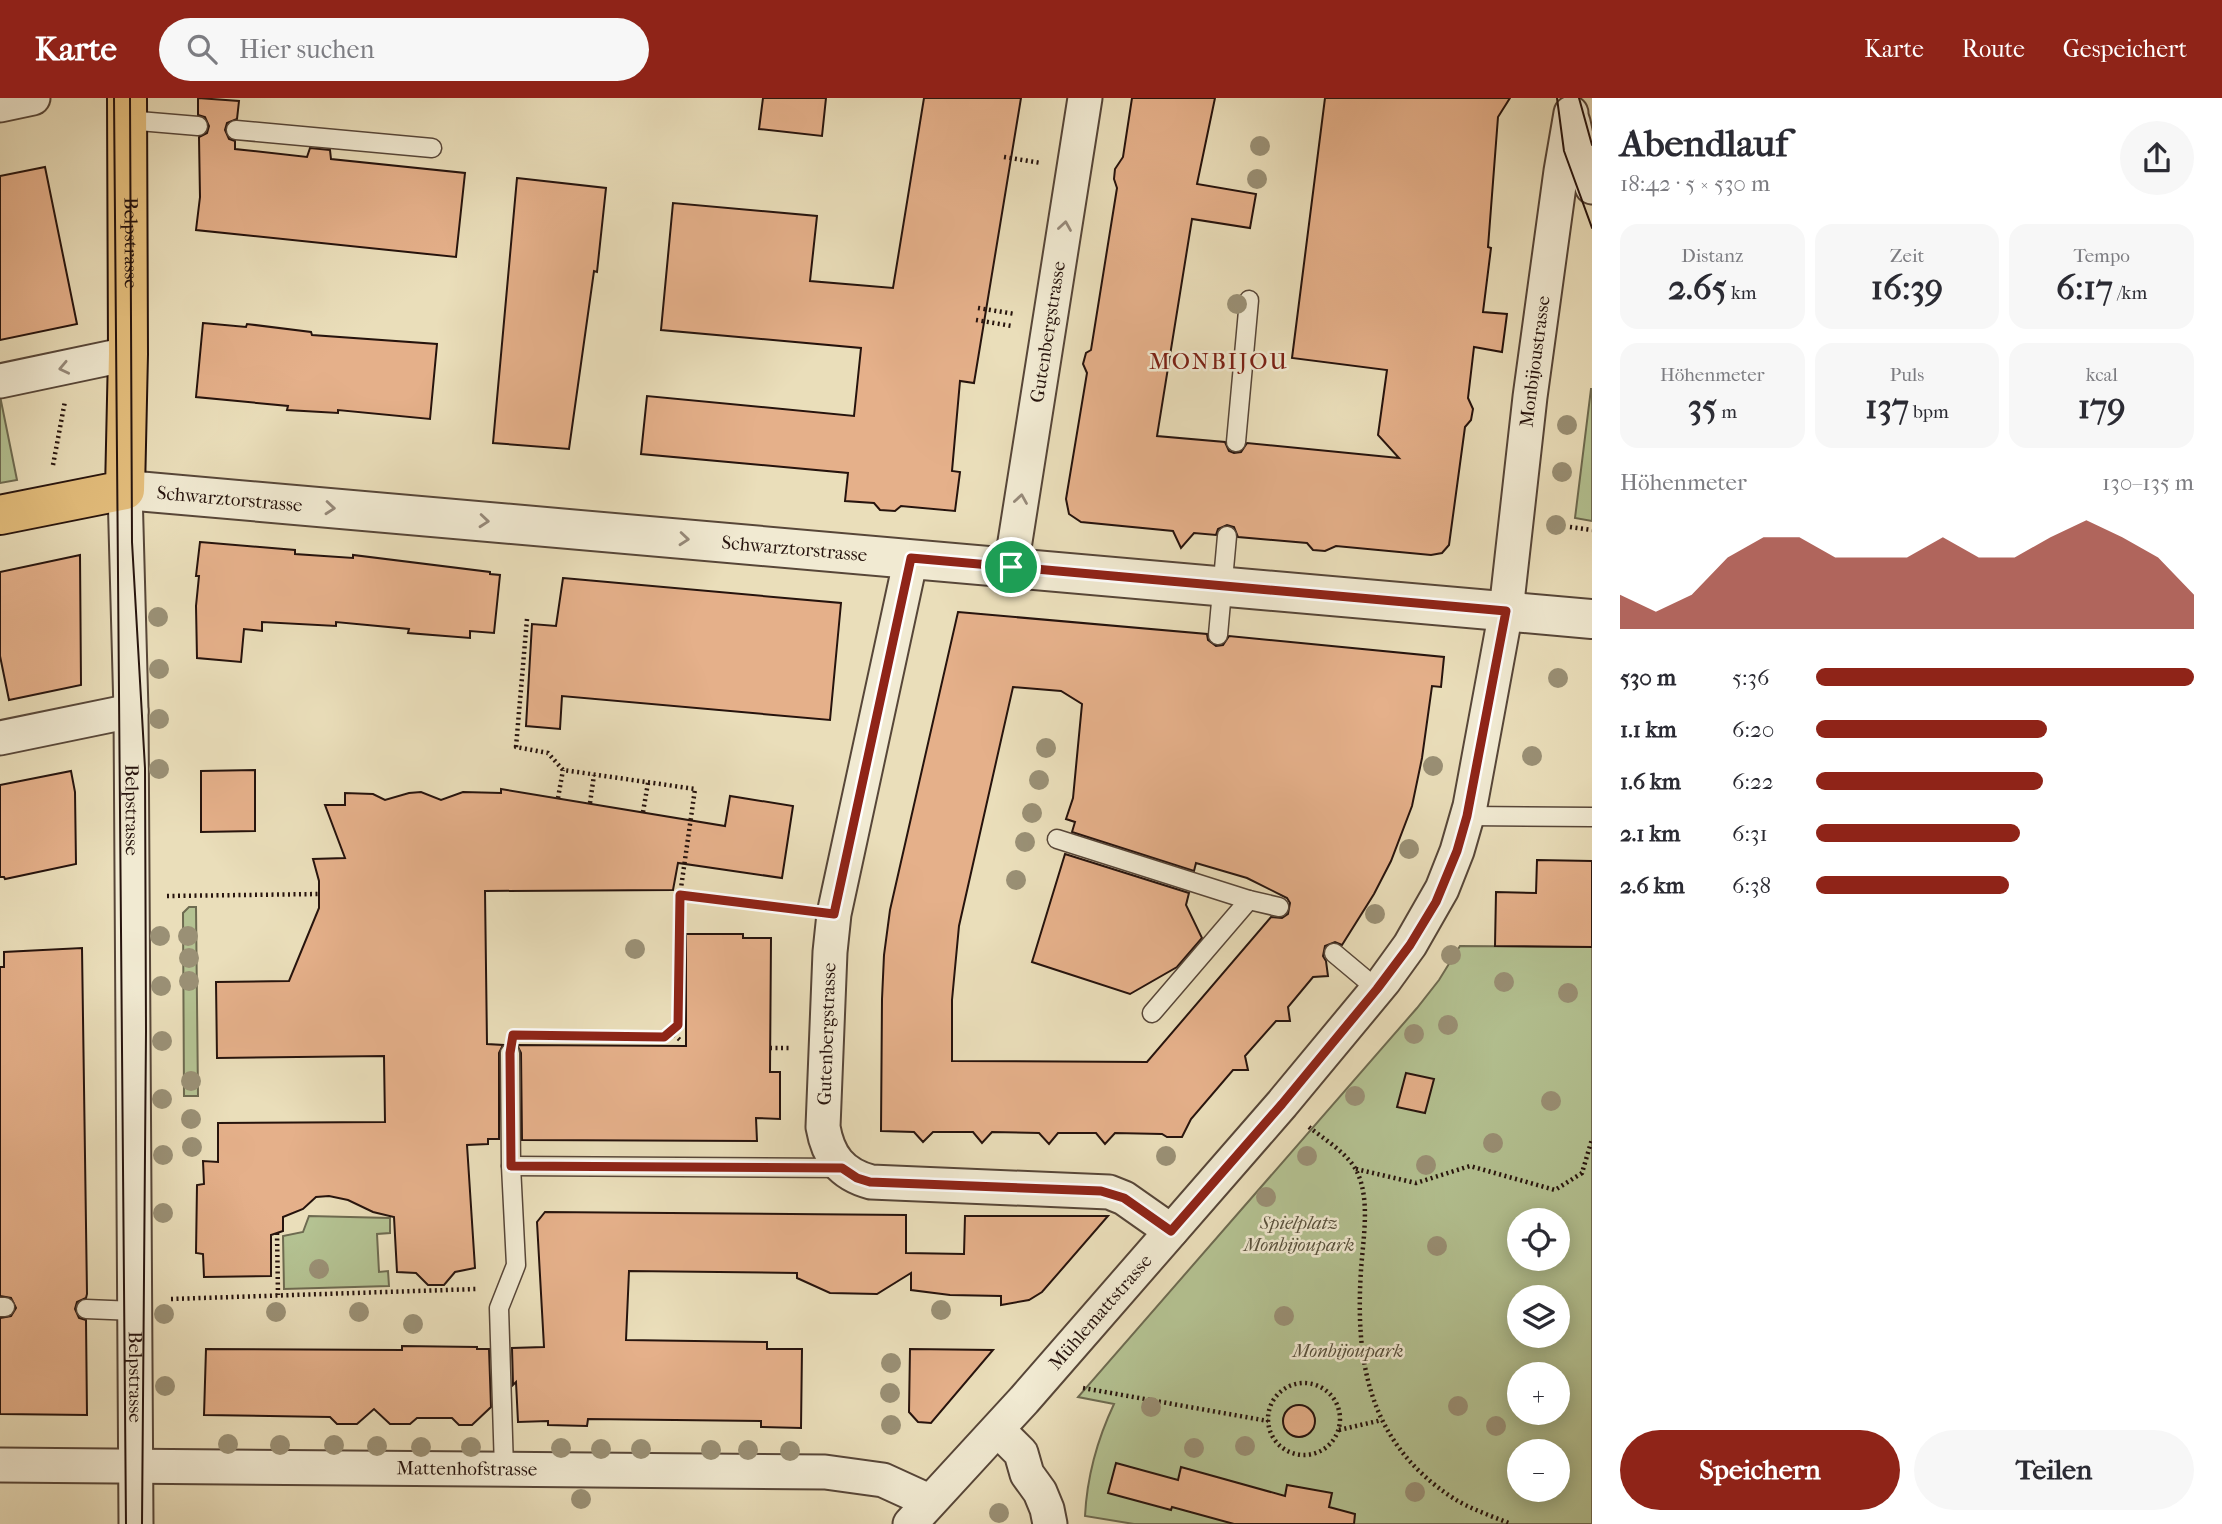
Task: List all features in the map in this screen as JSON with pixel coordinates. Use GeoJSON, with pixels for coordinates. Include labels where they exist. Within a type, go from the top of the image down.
{"type":"FeatureCollection","features":[{"type":"Feature","properties":{"kind":"main road","name":"Belpstrasse"},"geometry":{"type":"LineString","coordinates":[[125,490],[128,354],[127,109]]}},
{"type":"Feature","properties":{"kind":"main road","name":"Schwarztorstrasse"},"geometry":{"type":"LineString","coordinates":[[0,515],[125,490]]}},
{"type":"Feature","properties":{"kind":"street"},"geometry":{"type":"LineString","coordinates":[[0,105],[33,98]]}},
{"type":"Feature","properties":{"kind":"street","name":"Gutenbergstrasse"},"geometry":{"type":"LineString","coordinates":[[1011,567],[1085,98]]}},
{"type":"Feature","properties":{"kind":"street","name":"Monbijoustrasse"},"geometry":{"type":"LineString","coordinates":[[1571,105],[1578,149],[1592,187]]}},
{"type":"Feature","properties":{"kind":"street","name":"Monbijoustrasse"},"geometry":{"type":"LineString","coordinates":[[1506,611],[1530,397],[1571,105]]}},
{"type":"Feature","properties":{"kind":"street"},"geometry":{"type":"LineString","coordinates":[[0,382],[128,354]]}},
{"type":"Feature","properties":{"kind":"street","name":"Schwarztorstrasse"},"geometry":{"type":"LineString","coordinates":[[125,490],[1592,619]]}},
{"type":"Feature","properties":{"kind":"street","name":"Belpstrasse"},"geometry":{"type":"LineString","coordinates":[[125,490],[131,711],[136,1524]]}},
{"type":"Feature","properties":{"kind":"street","name":"Gutenbergstrasse"},"geometry":{"type":"LineString","coordinates":[[842,1168],[831,1155],[823,1126],[834,914],[911,558]]}},
{"type":"Feature","properties":{"kind":"street","name":"Mühlemattstrasse"},"geometry":{"type":"LineString","coordinates":[[919,1513],[998,1430],[1282,1104],[1410,945],[1436,902],[1457,851],[1467,816],[1506,611]]}},
{"type":"Feature","properties":{"kind":"street"},"geometry":{"type":"LineString","coordinates":[[0,737],[131,711]]}},
{"type":"Feature","properties":{"kind":"street"},"geometry":{"type":"LineString","coordinates":[[842,1168],[857,1178],[870,1182],[1109,1192],[1124,1198],[1171,1231]]}},
{"type":"Feature","properties":{"kind":"street"},"geometry":{"type":"LineString","coordinates":[[998,1430],[1020,1453],[1027,1474],[1040,1492],[1050,1524]]}},
{"type":"Feature","properties":{"kind":"street","name":"Mattenhofstrasse"},"geometry":{"type":"LineString","coordinates":[[0,1465],[845,1474],[883,1480],[919,1513]]}},
{"type":"Feature","properties":{"kind":"lane"},"geometry":{"type":"LineString","coordinates":[[127,109],[198,126]]}},
{"type":"Feature","properties":{"kind":"lane"},"geometry":{"type":"LineString","coordinates":[[236,130],[432,148]]}},
{"type":"Feature","properties":{"kind":"lane"},"geometry":{"type":"LineString","coordinates":[[1236,442],[1249,300]]}},
{"type":"Feature","properties":{"kind":"lane"},"geometry":{"type":"LineString","coordinates":[[1217,635],[1227,536]]}},
{"type":"Feature","properties":{"kind":"lane"},"geometry":{"type":"LineString","coordinates":[[1467,816],[1592,817]]}},
{"type":"Feature","properties":{"kind":"lane"},"geometry":{"type":"LineString","coordinates":[[1057,839],[1279,907]]}},
{"type":"Feature","properties":{"kind":"lane"},"geometry":{"type":"LineString","coordinates":[[1152,1013],[1249,900]]}},
{"type":"Feature","properties":{"kind":"lane"},"geometry":{"type":"LineString","coordinates":[[1334,953],[1377,989]]}},
{"type":"Feature","properties":{"kind":"lane"},"geometry":{"type":"LineString","coordinates":[[504,1469],[499,1308],[516,1265],[511,1166],[510,1053]]}},
{"type":"Feature","properties":{"kind":"lane"},"geometry":{"type":"LineString","coordinates":[[511,1166],[842,1168]]}},
{"type":"Feature","properties":{"kind":"lane"},"geometry":{"type":"LineString","coordinates":[[86,1309],[135,1311]]}},
{"type":"Feature","properties":{"kind":"path"},"geometry":{"type":"LineString","coordinates":[[1004,157],[1033,162]]}},
{"type":"Feature","properties":{"kind":"path"},"geometry":{"type":"LineString","coordinates":[[978,308],[1007,313]]}},
{"type":"Feature","properties":{"kind":"path"},"geometry":{"type":"LineString","coordinates":[[976,320],[1005,324]]}},
{"type":"Feature","properties":{"kind":"path"},"geometry":{"type":"LineString","coordinates":[[52,470],[67,389]]}},
{"type":"Feature","properties":{"kind":"path"},"geometry":{"type":"LineString","coordinates":[[1570,527],[1592,530]]}},
{"type":"Feature","properties":{"kind":"path"},"geometry":{"type":"LineString","coordinates":[[510,1053],[513,1035],[664,1037],[678,1025],[680,895],[695,789],[594,777],[563,770],[548,753],[516,747],[527,619]]}},
{"type":"Feature","properties":{"kind":"path"},"geometry":{"type":"LineString","coordinates":[[558,798],[563,770]]}},
{"type":"Feature","properties":{"kind":"path"},"geometry":{"type":"LineString","coordinates":[[590,803],[594,777]]}},
{"type":"Feature","properties":{"kind":"path"},"geometry":{"type":"LineString","coordinates":[[643,812],[648,783]]}},
{"type":"Feature","properties":{"kind":"path"},"geometry":{"type":"LineString","coordinates":[[166,896],[320,894]]}},
{"type":"Feature","properties":{"kind":"path"},"geometry":{"type":"LineString","coordinates":[[680,895],[834,914]]}},
{"type":"Feature","properties":{"kind":"path"},"geometry":{"type":"LineString","coordinates":[[670,1031],[680,1040]]}},
{"type":"Feature","properties":{"kind":"path"},"geometry":{"type":"LineString","coordinates":[[770,1048],[781,1048]]}},
{"type":"Feature","properties":{"kind":"path"},"geometry":{"type":"LineString","coordinates":[[1304,1122],[1356,1169],[1362,1188],[1364,1205],[1360,1314],[1363,1354],[1368,1384],[1382,1420],[1415,1468],[1432,1482],[1454,1499],[1511,1524]]}},
{"type":"Feature","properties":{"kind":"path"},"geometry":{"type":"LineString","coordinates":[[1356,1169],[1416,1183],[1470,1166],[1555,1191],[1582,1173],[1592,1139]]}},
{"type":"Feature","properties":{"kind":"path"},"geometry":{"type":"LineString","coordinates":[[277,1233],[278,1295]]}},
{"type":"Feature","properties":{"kind":"path"},"geometry":{"type":"LineString","coordinates":[[170,1299],[507,1288]]}},
{"type":"Feature","properties":{"kind":"path"},"geometry":{"type":"LineString","coordinates":[[1309,1384],[1324,1389],[1335,1400],[1340,1415],[1339,1430],[1333,1442],[1323,1450],[1298,1455],[1286,1451],[1271,1433],[1268,1421],[1271,1406],[1280,1393],[1293,1385],[1309,1384]]}},
{"type":"Feature","properties":{"kind":"path"},"geometry":{"type":"LineString","coordinates":[[1075,1387],[1268,1421]]}},
{"type":"Feature","properties":{"kind":"path"},"geometry":{"type":"LineString","coordinates":[[1339,1430],[1382,1420]]}},
{"type":"Feature","properties":{"kind":"green space"},"geometry":{"type":"Polygon","coordinates":[[[1592,389],[1592,521],[1575,518],[1592,389]]]}},
{"type":"Feature","properties":{"kind":"green space"},"geometry":{"type":"Polygon","coordinates":[[[0,396],[17,480],[0,483],[0,396]]]}},
{"type":"Feature","properties":{"kind":"green space"},"geometry":{"type":"Polygon","coordinates":[[[189,907],[196,907],[198,1096],[184,1096],[183,913],[189,907]]]}},
{"type":"Feature","properties":{"kind":"green space","name":"Monbijoupark"},"geometry":{"type":"Polygon","coordinates":[[[1460,946],[1592,947],[1592,1524],[1134,1524],[1085,1516],[1094,1458],[1114,1404],[1078,1397],[1439,980],[1460,946]]]}},
{"type":"Feature","properties":{"kind":"green space"},"geometry":{"type":"Polygon","coordinates":[[[309,1216],[390,1218],[390,1233],[377,1234],[379,1272],[388,1271],[389,1286],[284,1289],[283,1236],[303,1232],[309,1216]]]}},
{"type":"Feature","properties":{"kind":"building"},"geometry":{"type":"Polygon","coordinates":[[[198,98],[239,101],[237,119],[227,123],[225,130],[229,139],[235,141],[235,149],[307,157],[310,148],[330,150],[331,159],[465,173],[456,257],[196,230],[200,197],[199,137],[207,133],[209,126],[205,117],[198,115],[198,98]]]}},
{"type":"Feature","properties":{"kind":"building"},"geometry":{"type":"Polygon","coordinates":[[[763,98],[826,98],[822,136],[759,129],[763,98]]]}},
{"type":"Feature","properties":{"kind":"building"},"geometry":{"type":"Polygon","coordinates":[[[924,98],[1021,98],[974,383],[960,381],[952,471],[960,472],[955,511],[901,506],[895,511],[880,510],[874,503],[845,501],[848,473],[641,454],[647,396],[854,416],[861,348],[661,330],[673,203],[817,216],[810,281],[893,288],[924,98]]]}},
{"type":"Feature","properties":{"kind":"building"},"geometry":{"type":"Polygon","coordinates":[[[1132,98],[1215,98],[1197,184],[1256,194],[1250,228],[1192,219],[1157,436],[1225,442],[1229,451],[1234,453],[1241,452],[1247,443],[1399,458],[1378,435],[1387,370],[1292,358],[1325,98],[1510,98],[1498,117],[1488,247],[1491,248],[1483,312],[1507,314],[1502,352],[1474,347],[1468,398],[1473,409],[1471,420],[1465,427],[1449,545],[1442,553],[1431,555],[1336,546],[1325,551],[1313,550],[1307,543],[1238,537],[1234,527],[1227,525],[1218,529],[1216,535],[1194,533],[1181,548],[1173,531],[1081,522],[1069,514],[1066,499],[1087,373],[1083,364],[1086,353],[1091,350],[1117,188],[1115,169],[1123,157],[1132,98]]]}},
{"type":"Feature","properties":{"kind":"building"},"geometry":{"type":"Polygon","coordinates":[[[45,167],[77,324],[0,340],[0,176],[45,167]]]}},
{"type":"Feature","properties":{"kind":"building"},"geometry":{"type":"Polygon","coordinates":[[[517,178],[606,188],[597,272],[594,271],[569,449],[493,443],[517,178]]]}},
{"type":"Feature","properties":{"kind":"building"},"geometry":{"type":"Polygon","coordinates":[[[203,323],[246,327],[247,324],[311,332],[312,335],[437,344],[430,419],[338,410],[338,413],[287,410],[288,406],[196,397],[203,323]]]}},
{"type":"Feature","properties":{"kind":"building"},"geometry":{"type":"Polygon","coordinates":[[[200,542],[295,550],[295,554],[353,558],[353,555],[500,575],[494,633],[470,631],[470,638],[408,633],[409,629],[336,622],[336,626],[262,622],[262,631],[244,629],[241,662],[197,658],[196,606],[199,576],[196,576],[200,542]]]}},
{"type":"Feature","properties":{"kind":"building"},"geometry":{"type":"Polygon","coordinates":[[[80,555],[81,685],[9,700],[0,656],[0,572],[80,555]]]}},
{"type":"Feature","properties":{"kind":"building"},"geometry":{"type":"Polygon","coordinates":[[[563,578],[841,603],[830,720],[562,696],[560,729],[526,726],[532,624],[556,626],[563,578]]]}},
{"type":"Feature","properties":{"kind":"building"},"geometry":{"type":"Polygon","coordinates":[[[958,612],[1207,634],[1208,640],[1216,646],[1223,645],[1229,636],[1444,657],[1441,687],[1432,686],[1412,806],[1391,861],[1374,894],[1342,945],[1335,942],[1325,946],[1323,956],[1328,976],[1313,977],[1288,1007],[1290,1021],[1276,1021],[1245,1056],[1248,1070],[1233,1070],[1191,1119],[1182,1137],[1115,1133],[1105,1144],[1096,1133],[1058,1133],[1049,1144],[1039,1133],[992,1132],[982,1143],[973,1132],[933,1132],[923,1142],[914,1132],[881,1131],[882,999],[890,910],[958,612]],[[1013,687],[959,926],[952,1000],[952,1061],[1147,1062],[1271,917],[1282,918],[1288,914],[1290,903],[1287,898],[1247,878],[1196,863],[1194,871],[1072,832],[1075,822],[1066,819],[1073,798],[1082,704],[1061,691],[1013,687]]]}},
{"type":"Feature","properties":{"kind":"building"},"geometry":{"type":"Polygon","coordinates":[[[255,770],[255,831],[201,832],[201,771],[255,770]]]}},
{"type":"Feature","properties":{"kind":"building"},"geometry":{"type":"Polygon","coordinates":[[[71,771],[75,792],[76,864],[5,879],[0,877],[0,785],[71,771]]]}},
{"type":"Feature","properties":{"kind":"building"},"geometry":{"type":"Polygon","coordinates":[[[501,789],[725,826],[730,796],[793,806],[782,878],[678,863],[673,890],[485,891],[487,1044],[503,1045],[499,1053],[499,1139],[488,1139],[488,1144],[467,1145],[475,1268],[455,1272],[444,1285],[428,1285],[416,1273],[397,1272],[394,1217],[329,1196],[316,1197],[303,1209],[283,1217],[283,1231],[271,1235],[271,1276],[204,1277],[203,1254],[196,1253],[197,1185],[204,1184],[203,1161],[218,1162],[218,1123],[385,1122],[384,1056],[217,1058],[216,982],[289,981],[319,908],[319,881],[313,859],[345,858],[325,805],[345,805],[345,793],[373,794],[385,800],[421,792],[441,800],[463,792],[501,793],[501,789]]]}},
{"type":"Feature","properties":{"kind":"building"},"geometry":{"type":"Polygon","coordinates":[[[1065,854],[1189,893],[1186,905],[1202,938],[1177,967],[1130,994],[1032,962],[1065,854]]]}},
{"type":"Feature","properties":{"kind":"building"},"geometry":{"type":"Polygon","coordinates":[[[1537,860],[1592,861],[1592,947],[1495,946],[1496,892],[1536,893],[1537,860]]]}},
{"type":"Feature","properties":{"kind":"building"},"geometry":{"type":"Polygon","coordinates":[[[686,934],[743,934],[743,938],[771,938],[770,1072],[780,1072],[780,1119],[756,1118],[757,1141],[522,1140],[521,1053],[517,1045],[686,1046],[686,934]]]}},
{"type":"Feature","properties":{"kind":"building"},"geometry":{"type":"Polygon","coordinates":[[[82,948],[87,1294],[86,1298],[77,1302],[75,1309],[79,1318],[86,1320],[87,1415],[0,1414],[0,1318],[11,1316],[16,1308],[11,1298],[0,1296],[0,967],[4,967],[4,952],[82,948]]]}},
{"type":"Feature","properties":{"kind":"building"},"geometry":{"type":"Polygon","coordinates":[[[1406,1073],[1434,1079],[1425,1113],[1397,1107],[1406,1073]]]}},
{"type":"Feature","properties":{"kind":"building"},"geometry":{"type":"Polygon","coordinates":[[[545,1212],[906,1215],[906,1253],[964,1254],[965,1216],[1108,1216],[1042,1292],[1029,1300],[1001,1305],[1001,1296],[950,1295],[911,1290],[911,1273],[877,1294],[830,1293],[797,1278],[797,1273],[629,1271],[626,1340],[767,1342],[767,1349],[802,1349],[801,1428],[761,1427],[761,1421],[588,1419],[587,1426],[548,1425],[548,1421],[518,1422],[512,1348],[544,1347],[537,1222],[545,1212]]]}},
{"type":"Feature","properties":{"kind":"building"},"geometry":{"type":"Polygon","coordinates":[[[402,1346],[489,1349],[491,1407],[472,1425],[459,1425],[452,1418],[417,1418],[410,1424],[390,1424],[374,1409],[357,1424],[337,1424],[330,1417],[204,1415],[206,1349],[402,1350],[402,1346]]]}},
{"type":"Feature","properties":{"kind":"building"},"geometry":{"type":"Polygon","coordinates":[[[910,1349],[993,1350],[931,1423],[918,1422],[909,1412],[910,1349]]]}},
{"type":"Feature","properties":{"kind":"building"},"geometry":{"type":"Polygon","coordinates":[[[1299,1405],[1310,1410],[1315,1421],[1310,1432],[1299,1437],[1288,1432],[1283,1421],[1288,1410],[1299,1405]]]}},
{"type":"Feature","properties":{"kind":"building"},"geometry":{"type":"Polygon","coordinates":[[[1116,1463],[1178,1480],[1181,1467],[1285,1496],[1287,1485],[1332,1493],[1329,1507],[1355,1514],[1354,1524],[1234,1524],[1172,1507],[1171,1510],[1108,1493],[1116,1463]]]}},
{"type":"Feature","properties":{"kind":"tram line"},"geometry":{"type":"LineString","coordinates":[[114,98],[126,1524]]}},
{"type":"Feature","properties":{"kind":"tram line"},"geometry":{"type":"LineString","coordinates":[[130,98],[132,542],[145,768],[142,1524]]}},
{"type":"Feature","properties":{"kind":"tram line"},"geometry":{"type":"LineString","coordinates":[[1557,98],[1564,151],[1592,228]]}},
{"type":"Feature","properties":{"kind":"tram line"},"geometry":{"type":"LineString","coordinates":[[1579,98],[1592,145]]}},
{"type":"Feature","properties":{"kind":"district","name":"MONBIJOU"},"geometry":{"type":"Point","coordinates":[1219,361]}},
{"type":"Feature","properties":{"kind":"route"},"geometry":{"type":"LineString","coordinates":[[911,558],[1011,567],[1506,611],[1470,806],[1442,889],[1429,915],[1399,960],[1282,1104],[1171,1231],[1124,1198],[1101,1191],[870,1182],[857,1178],[842,1168],[511,1166],[510,1053],[513,1035],[664,1037],[678,1025],[680,895],[834,914],[911,558]]}},
{"type":"Feature","properties":{"kind":"park label","name":"Spielplatz Monbijoupark"},"geometry":{"type":"Point","coordinates":[1299,1234]}}]}
